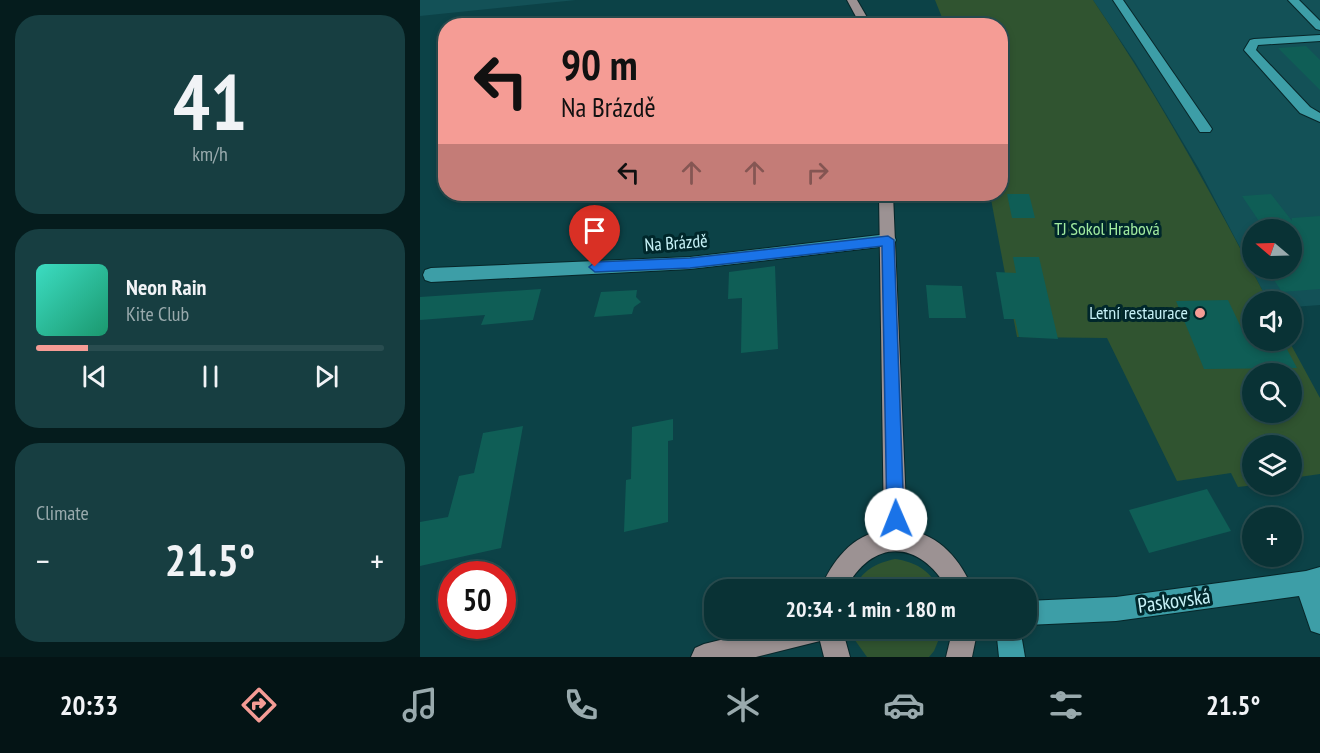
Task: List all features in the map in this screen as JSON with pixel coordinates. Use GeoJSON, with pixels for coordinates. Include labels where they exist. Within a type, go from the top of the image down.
{"type":"FeatureCollection","features":[{"type":"Feature","properties":{"kind":"main road"},"geometry":{"type":"LineString","coordinates":[[852,0],[862,18]]}},
{"type":"Feature","properties":{"kind":"main road"},"geometry":{"type":"LineString","coordinates":[[886,201],[896,539]]}},
{"type":"Feature","properties":{"kind":"main road"},"geometry":{"type":"LineString","coordinates":[[838,579],[843,568],[857,552],[876,542],[896,539],[916,542],[934,552],[950,567],[956,579]]}},
{"type":"Feature","properties":{"kind":"main road"},"geometry":{"type":"LineString","coordinates":[[704,657],[778,639]]}},
{"type":"Feature","properties":{"kind":"main road"},"geometry":{"type":"LineString","coordinates":[[832,639],[837,657]]}},
{"type":"Feature","properties":{"kind":"main road"},"geometry":{"type":"LineString","coordinates":[[959,657],[963,639]]}},
{"type":"Feature","properties":{"kind":"street"},"geometry":{"type":"LineString","coordinates":[[1118,0],[1205,129]]}},
{"type":"Feature","properties":{"kind":"street"},"geometry":{"type":"LineString","coordinates":[[1293,0],[1320,27]]}},
{"type":"Feature","properties":{"kind":"street"},"geometry":{"type":"LineString","coordinates":[[1320,38],[1254,42],[1250,50],[1305,110],[1320,118]]}},
{"type":"Feature","properties":{"kind":"street","name":"Na Brázdě"},"geometry":{"type":"LineString","coordinates":[[430,275],[690,263],[888,240]]}},
{"type":"Feature","properties":{"kind":"street"},"geometry":{"type":"LineString","coordinates":[[1313,581],[1320,622]]}},
{"type":"Feature","properties":{"kind":"street","name":"Paskovská"},"geometry":{"type":"LineString","coordinates":[[1037,613],[1116,609],[1313,581]]}},
{"type":"Feature","properties":{"kind":"street"},"geometry":{"type":"LineString","coordinates":[[1010,639],[1012,657]]}},
{"type":"Feature","properties":{"kind":"shaded area"},"geometry":{"type":"Polygon","coordinates":[[[420,0],[576,0],[420,16],[420,0]]]}},
{"type":"Feature","properties":{"kind":"shaded area"},"geometry":{"type":"Polygon","coordinates":[[[1093,0],[1320,0],[1320,305],[1302,306],[1302,291],[1263,291],[1256,279],[1302,279],[1302,219],[1242,219],[1242,251],[1199,169],[1135,62],[1093,0]]]}},
{"type":"Feature","properties":{"kind":"green space","name":"TJ Sokol Hrabová"},"geometry":{"type":"Polygon","coordinates":[[[935,0],[1093,0],[1141,73],[1227,224],[1242,252],[1242,279],[1256,279],[1263,291],[1242,291],[1242,351],[1294,351],[1301,363],[1242,363],[1242,423],[1302,423],[1302,365],[1320,398],[1320,474],[1302,477],[1302,435],[1242,435],[1242,487],[1238,487],[1231,473],[1177,481],[1107,338],[1017,337],[991,201],[1008,201],[1008,18],[942,18],[935,0]]]}},
{"type":"Feature","properties":{"kind":"green space"},"geometry":{"type":"Polygon","coordinates":[[[895,559],[909,562],[921,568],[933,579],[860,579],[870,569],[895,559]]]}},
{"type":"Feature","properties":{"kind":"green space"},"geometry":{"type":"Polygon","coordinates":[[[854,639],[939,639],[929,657],[867,657],[854,639]]]}},
{"type":"Feature","properties":{"kind":"building"},"geometry":{"type":"Polygon","coordinates":[[[1306,46],[1320,60],[1320,90],[1278,48],[1306,46]]]}},
{"type":"Feature","properties":{"kind":"building"},"geometry":{"type":"Polygon","coordinates":[[[1008,194],[1029,194],[1035,218],[1012,218],[1008,194]]]}},
{"type":"Feature","properties":{"kind":"building"},"geometry":{"type":"Polygon","coordinates":[[[1271,194],[1290,219],[1258,219],[1242,196],[1271,194]]]}},
{"type":"Feature","properties":{"kind":"building"},"geometry":{"type":"Polygon","coordinates":[[[1320,216],[1320,289],[1281,291],[1273,279],[1302,279],[1302,219],[1292,218],[1320,216]]]}},
{"type":"Feature","properties":{"kind":"building"},"geometry":{"type":"Polygon","coordinates":[[[1013,257],[1039,257],[1058,339],[1019,337],[1015,319],[1004,319],[996,272],[1016,273],[1013,257]]]}},
{"type":"Feature","properties":{"kind":"building"},"geometry":{"type":"Polygon","coordinates":[[[775,266],[778,349],[741,353],[742,298],[728,299],[729,272],[775,266]]]}},
{"type":"Feature","properties":{"kind":"building"},"geometry":{"type":"Polygon","coordinates":[[[926,285],[962,286],[966,318],[929,318],[926,285]]]}},
{"type":"Feature","properties":{"kind":"building"},"geometry":{"type":"Polygon","coordinates":[[[541,289],[533,320],[481,325],[485,315],[420,320],[420,297],[541,289]]]}},
{"type":"Feature","properties":{"kind":"building"},"geometry":{"type":"Polygon","coordinates":[[[637,290],[636,297],[641,302],[634,307],[632,314],[594,317],[601,292],[637,290]]]}},
{"type":"Feature","properties":{"kind":"building"},"geometry":{"type":"Polygon","coordinates":[[[1228,300],[1242,329],[1242,351],[1288,351],[1294,363],[1242,363],[1242,369],[1204,369],[1176,301],[1228,300]]]}},
{"type":"Feature","properties":{"kind":"building"},"geometry":{"type":"Polygon","coordinates":[[[673,419],[673,440],[668,441],[668,522],[624,532],[626,480],[631,479],[632,427],[673,419]]]}},
{"type":"Feature","properties":{"kind":"building"},"geometry":{"type":"Polygon","coordinates":[[[523,426],[501,548],[420,566],[420,522],[448,517],[459,476],[474,473],[483,433],[523,426]]]}},
{"type":"Feature","properties":{"kind":"building"},"geometry":{"type":"Polygon","coordinates":[[[1207,489],[1231,531],[1149,553],[1129,510],[1207,489]]]}},
{"type":"Feature","properties":{"kind":"place","name":"Letní restaurace"},"geometry":{"type":"Point","coordinates":[1200,313]}},
{"type":"Feature","properties":{"kind":"route"},"geometry":{"type":"LineString","coordinates":[[595,267],[690,263],[888,240],[896,519]]}}]}
